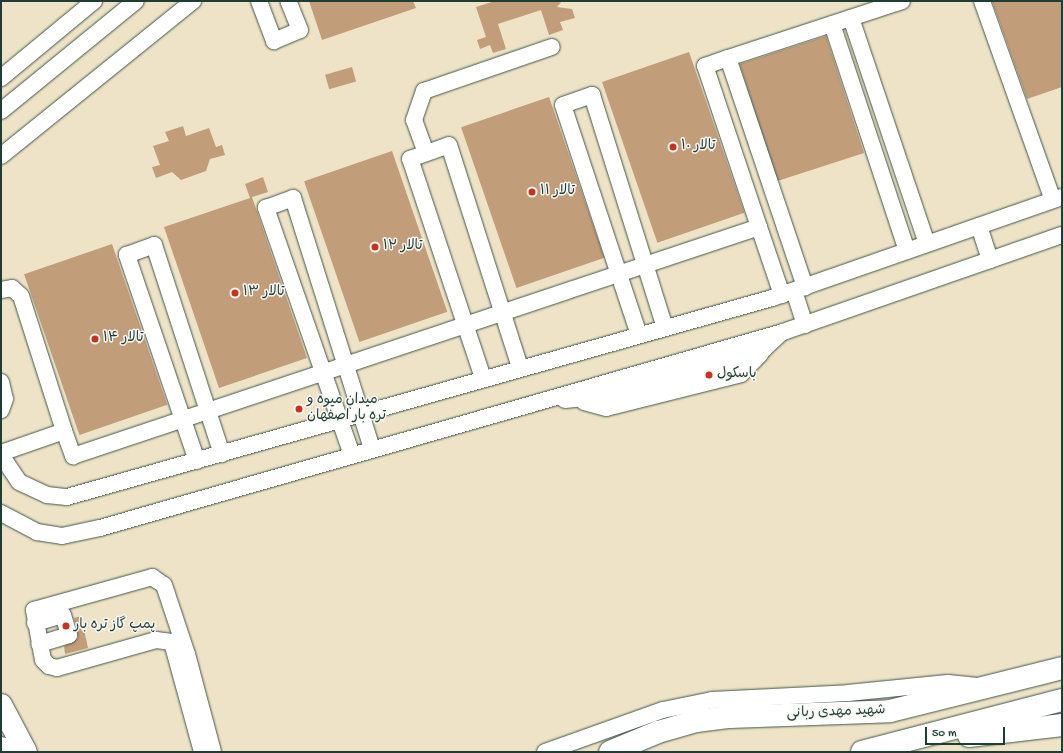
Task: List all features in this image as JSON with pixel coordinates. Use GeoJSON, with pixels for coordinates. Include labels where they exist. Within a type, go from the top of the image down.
{"type":"FeatureCollection","features":[{"type":"Feature","properties":{"kind":"highway","name":"شهید مهدی ربانی"},"geometry":{"type":"LineString","coordinates":[[610,752],[658,732],[696,721],[730,716],[890,711],[991,687],[1062,668]]}},
{"type":"Feature","properties":{"kind":"highway"},"geometry":{"type":"LineString","coordinates":[[862,752],[1062,700]]}},
{"type":"Feature","properties":{"kind":"highway"},"geometry":{"type":"LineString","coordinates":[[1,705],[16,748]]}},
{"type":"Feature","properties":{"kind":"highway"},"geometry":{"type":"LineString","coordinates":[[908,740],[1062,725]]}},
{"type":"Feature","properties":{"kind":"lane"},"geometry":{"type":"LineString","coordinates":[[1,78],[94,1]]}},
{"type":"Feature","properties":{"kind":"lane"},"geometry":{"type":"LineString","coordinates":[[1,111],[136,1]]}},
{"type":"Feature","properties":{"kind":"lane"},"geometry":{"type":"LineString","coordinates":[[1,156],[193,1]]}},
{"type":"Feature","properties":{"kind":"lane"},"geometry":{"type":"LineString","coordinates":[[258,1],[274,41],[300,30],[288,1]]}},
{"type":"Feature","properties":{"kind":"lane"},"geometry":{"type":"LineString","coordinates":[[794,291],[759,228],[705,66],[902,1]]}},
{"type":"Feature","properties":{"kind":"lane"},"geometry":{"type":"LineString","coordinates":[[64,431],[1,454],[19,482],[47,495],[67,497],[794,291],[1057,199],[982,1]]}},
{"type":"Feature","properties":{"kind":"lane"},"geometry":{"type":"LineString","coordinates":[[851,18],[927,244]]}},
{"type":"Feature","properties":{"kind":"lane"},"geometry":{"type":"LineString","coordinates":[[832,24],[907,251]]}},
{"type":"Feature","properties":{"kind":"lane"},"geometry":{"type":"LineString","coordinates":[[426,153],[414,120],[424,91],[552,47]]}},
{"type":"Feature","properties":{"kind":"lane"},"geometry":{"type":"LineString","coordinates":[[728,58],[805,325]]}},
{"type":"Feature","properties":{"kind":"lane"},"geometry":{"type":"LineString","coordinates":[[639,335],[563,105],[592,95],[665,328]]}},
{"type":"Feature","properties":{"kind":"lane"},"geometry":{"type":"LineString","coordinates":[[483,378],[410,159],[450,145],[520,368]]}},
{"type":"Feature","properties":{"kind":"lane"},"geometry":{"type":"LineString","coordinates":[[352,455],[266,208],[293,198],[372,449]]}},
{"type":"Feature","properties":{"kind":"lane"},"geometry":{"type":"LineString","coordinates":[[979,226],[990,260]]}},
{"type":"Feature","properties":{"kind":"lane"},"geometry":{"type":"LineString","coordinates":[[1,290],[12,288],[21,296],[73,456],[759,228]]}},
{"type":"Feature","properties":{"kind":"lane"},"geometry":{"type":"LineString","coordinates":[[1,514],[37,532],[62,536],[100,528],[547,398],[783,332],[1062,235]]}},
{"type":"Feature","properties":{"kind":"lane"},"geometry":{"type":"LineString","coordinates":[[198,461],[127,255],[154,245],[222,454]]}},
{"type":"Feature","properties":{"kind":"lane"},"geometry":{"type":"LineString","coordinates":[[547,398],[579,400],[606,408],[741,374],[764,349],[783,332]]}},
{"type":"Feature","properties":{"kind":"lane"},"geometry":{"type":"LineString","coordinates":[[1,382],[6,399],[1,410]]}},
{"type":"Feature","properties":{"kind":"lane"},"geometry":{"type":"LineString","coordinates":[[202,752],[172,642],[156,640],[57,668],[43,660],[34,610],[42,605],[152,577],[164,585],[187,654],[213,752]]}},
{"type":"Feature","properties":{"kind":"lane"},"geometry":{"type":"LineString","coordinates":[[35,622],[63,615],[69,635],[39,644]]}},
{"type":"Feature","properties":{"kind":"lane"},"geometry":{"type":"LineString","coordinates":[[545,752],[663,710],[712,700],[848,694],[948,683],[991,687]]}},
{"type":"Feature","properties":{"kind":"building"},"geometry":{"type":"Polygon","coordinates":[[[309,1],[413,1],[416,8],[322,40],[309,1]]]}},
{"type":"Feature","properties":{"kind":"building"},"geometry":{"type":"Polygon","coordinates":[[[495,1],[562,1],[557,7],[572,9],[575,18],[560,22],[563,30],[549,35],[541,10],[498,24],[506,49],[493,53],[490,45],[480,49],[477,40],[486,37],[476,7],[495,1]]]}},
{"type":"Feature","properties":{"kind":"building"},"geometry":{"type":"Polygon","coordinates":[[[992,1],[1062,1],[1062,87],[1027,99],[992,1]]]}},
{"type":"Feature","properties":{"kind":"building"},"geometry":{"type":"Polygon","coordinates":[[[826,36],[864,153],[777,181],[739,64],[826,36]]]}},
{"type":"Feature","properties":{"kind":"building","name":"تالار ۱۰"},"geometry":{"type":"Polygon","coordinates":[[[689,52],[744,213],[657,243],[602,82],[689,52]]]}},
{"type":"Feature","properties":{"kind":"building"},"geometry":{"type":"Polygon","coordinates":[[[352,67],[356,81],[329,89],[325,75],[352,67]]]}},
{"type":"Feature","properties":{"kind":"building","name":"تالار ۱۱"},"geometry":{"type":"Polygon","coordinates":[[[549,97],[604,258],[516,288],[461,127],[549,97]]]}},
{"type":"Feature","properties":{"kind":"building"},"geometry":{"type":"Polygon","coordinates":[[[183,126],[186,136],[209,128],[216,147],[222,145],[225,155],[210,159],[206,171],[181,180],[172,172],[156,178],[152,167],[160,165],[153,146],[169,141],[165,132],[183,126]]]}},
{"type":"Feature","properties":{"kind":"building","name":"تالار ۱۲"},"geometry":{"type":"Polygon","coordinates":[[[392,151],[447,312],[359,342],[304,181],[392,151]]]}},
{"type":"Feature","properties":{"kind":"building","name":"تالار ۱۳"},"geometry":{"type":"Polygon","coordinates":[[[263,177],[268,192],[252,197],[307,358],[219,388],[164,227],[250,198],[245,184],[263,177]]]}},
{"type":"Feature","properties":{"kind":"building","name":"تالار ۱۴"},"geometry":{"type":"Polygon","coordinates":[[[112,244],[167,405],[79,435],[24,274],[112,244]]]}},
{"type":"Feature","properties":{"kind":"building"},"geometry":{"type":"Polygon","coordinates":[[[81,616],[88,648],[65,654],[64,646],[78,638],[74,618],[81,616]]]}},
{"type":"Feature","properties":{"kind":"place","name":"تالار ۱۰"},"geometry":{"type":"Point","coordinates":[673,147]}},
{"type":"Feature","properties":{"kind":"place","name":"تالار ۱۱"},"geometry":{"type":"Point","coordinates":[532,192]}},
{"type":"Feature","properties":{"kind":"place","name":"تالار ۱۲"},"geometry":{"type":"Point","coordinates":[375,247]}},
{"type":"Feature","properties":{"kind":"place","name":"تالار ۱۳"},"geometry":{"type":"Point","coordinates":[235,293]}},
{"type":"Feature","properties":{"kind":"place","name":"تالار ۱۴"},"geometry":{"type":"Point","coordinates":[95,339]}},
{"type":"Feature","properties":{"kind":"place","name":"باسكول"},"geometry":{"type":"Point","coordinates":[709,375]}},
{"type":"Feature","properties":{"kind":"place","name":"میدان میوه و تره بار اصفهان"},"geometry":{"type":"Point","coordinates":[299,409]}},
{"type":"Feature","properties":{"kind":"place","name":"پمپ گاز تره بار"},"geometry":{"type":"Point","coordinates":[66,626]}}]}
